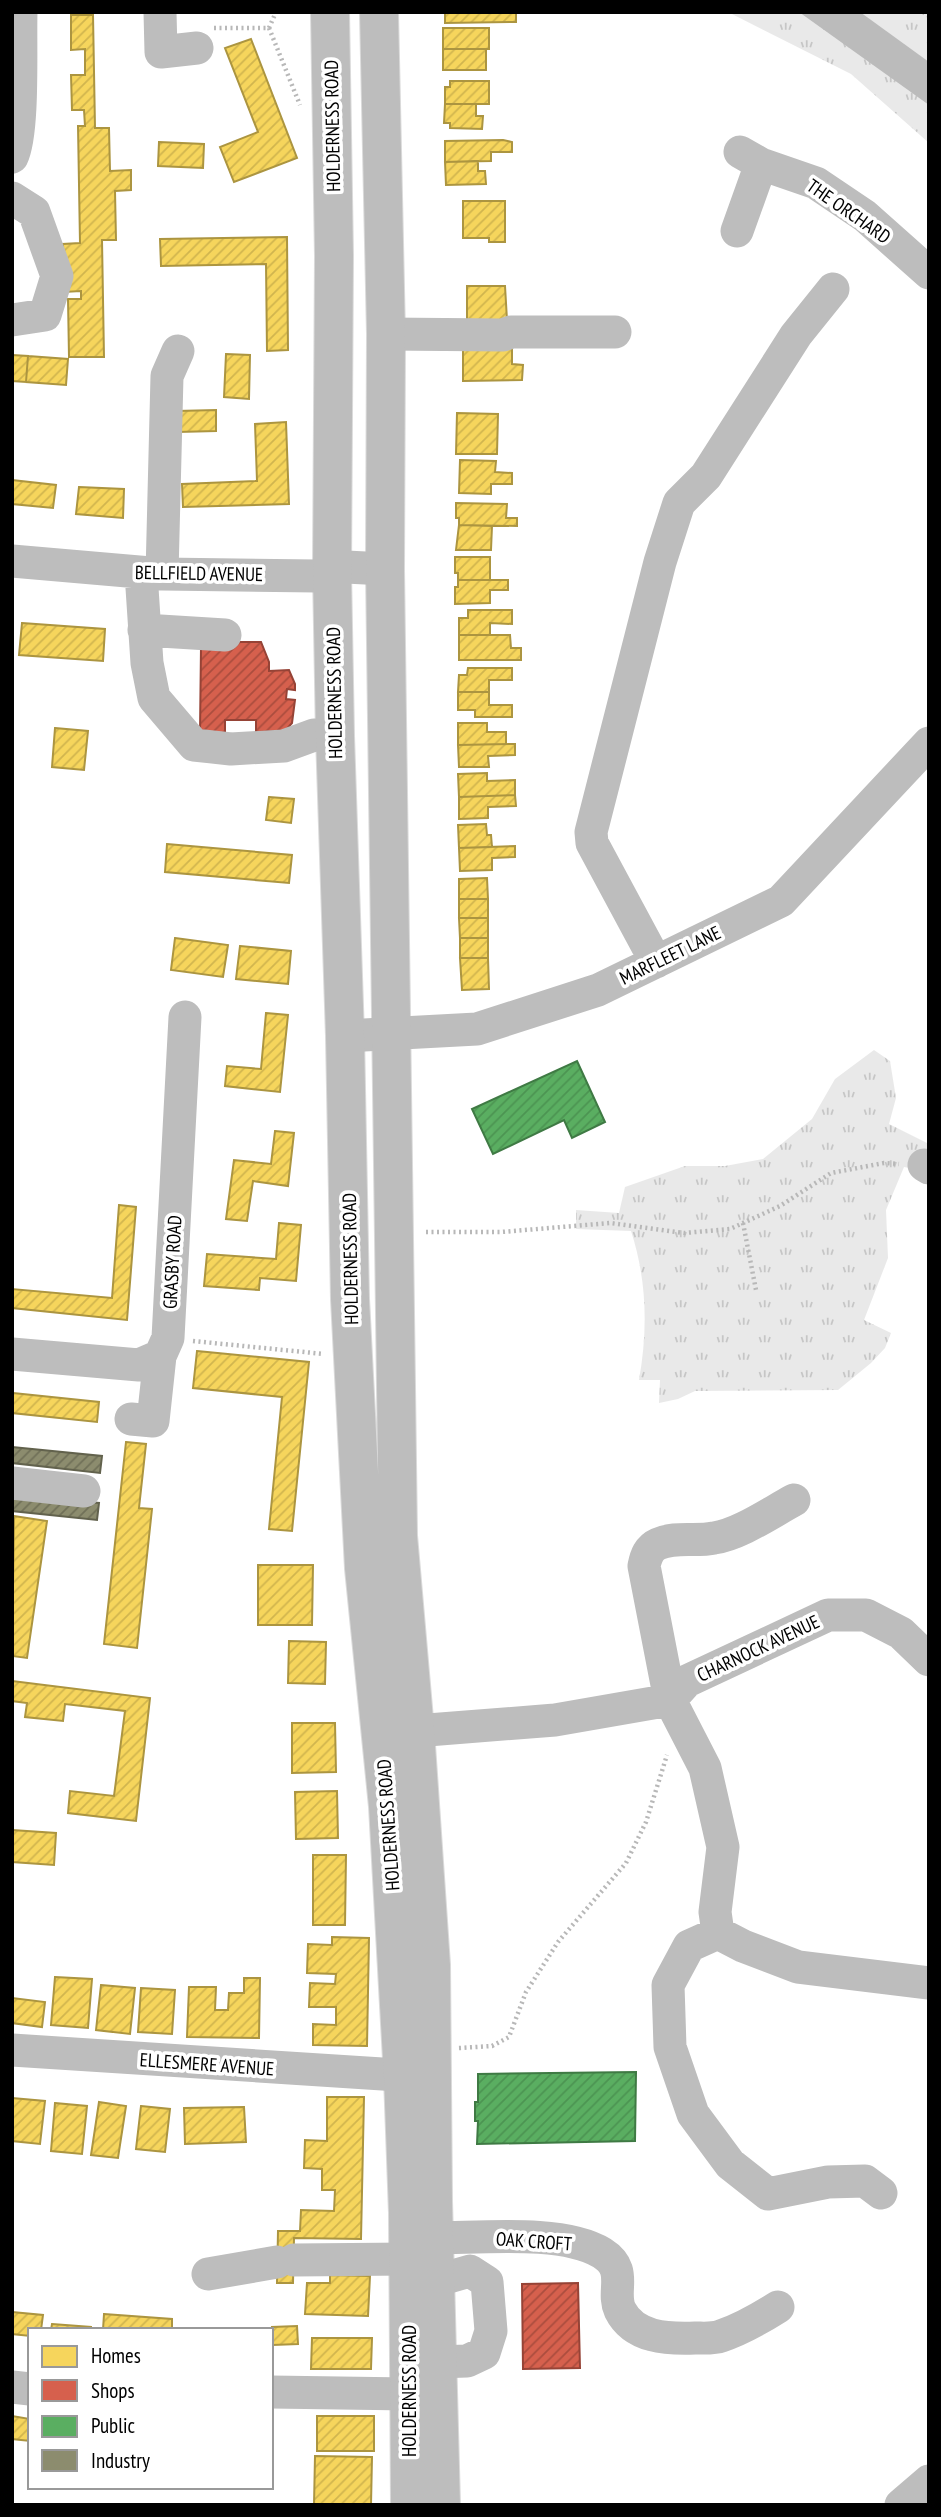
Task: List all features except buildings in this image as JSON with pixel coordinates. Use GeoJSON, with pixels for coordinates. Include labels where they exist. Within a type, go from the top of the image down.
{"type":"FeatureCollection","features":[{"type":"Feature","properties":{"kind":"highway","name":"HOLDERNESS ROAD"},"geometry":{"type":"LineString","coordinates":[[330,12],[334,256],[332,572],[350,1285],[354,1368],[415,1731],[431,1965],[422,2068],[426,2259],[437,2362],[441,2505]]}},
{"type":"Feature","properties":{"kind":"highway","name":"HOLDERNESS ROAD"},"geometry":{"type":"LineString","coordinates":[[379,12],[386,334],[385,569],[390,1033],[380,1520],[364,1567],[388,1806],[422,2068],[443,2180],[426,2259],[408,2394],[410,2505]]}},
{"type":"Feature","properties":{"kind":"street"},"geometry":{"type":"LineString","coordinates":[[12,157],[16,150],[19,117],[21,12]]}},
{"type":"Feature","properties":{"kind":"street"},"geometry":{"type":"LineString","coordinates":[[160,12],[161,52],[197,48]]}},
{"type":"Feature","properties":{"kind":"street","name":"THE ORCHARD"},"geometry":{"type":"LineString","coordinates":[[737,231],[750,158],[816,183],[864,216],[929,273]]}},
{"type":"Feature","properties":{"kind":"street"},"geometry":{"type":"LineString","coordinates":[[12,198],[34,212],[57,276],[45,315],[12,320]]}},
{"type":"Feature","properties":{"kind":"street"},"geometry":{"type":"LineString","coordinates":[[656,962],[592,843],[591,832],[660,562],[679,502],[706,477],[796,335],[833,289]]}},
{"type":"Feature","properties":{"kind":"street"},"geometry":{"type":"LineString","coordinates":[[386,334],[615,332]]}},
{"type":"Feature","properties":{"kind":"street"},"geometry":{"type":"LineString","coordinates":[[178,351],[167,376],[152,574],[144,630],[154,698],[194,745],[231,749],[284,746],[314,736],[335,736]]}},
{"type":"Feature","properties":{"kind":"street","name":"BELLFIELD AVENUE"},"geometry":{"type":"LineString","coordinates":[[12,561],[152,574],[317,576],[346,567],[385,569]]}},
{"type":"Feature","properties":{"kind":"street"},"geometry":{"type":"LineString","coordinates":[[144,630],[225,635]]}},
{"type":"Feature","properties":{"kind":"street","name":"MARFLEET LANE"},"geometry":{"type":"LineString","coordinates":[[345,1037],[477,1029],[598,990],[781,901],[929,743]]}},
{"type":"Feature","properties":{"kind":"street","name":"GRASBY ROAD"},"geometry":{"type":"LineString","coordinates":[[131,1419],[153,1422],[164,1347],[185,1017]]}},
{"type":"Feature","properties":{"kind":"street"},"geometry":{"type":"LineString","coordinates":[[12,1354],[139,1365],[164,1347]]}},
{"type":"Feature","properties":{"kind":"street"},"geometry":{"type":"LineString","coordinates":[[12,1483],[84,1491]]}},
{"type":"Feature","properties":{"kind":"street"},"geometry":{"type":"LineString","coordinates":[[718,1933],[715,1912],[723,1847],[705,1768],[673,1707],[644,1566],[648,1552],[658,1544],[680,1539],[714,1538],[750,1524],[794,1500]]}},
{"type":"Feature","properties":{"kind":"street","name":"CHARNOCK AVENUE"},"geometry":{"type":"LineString","coordinates":[[673,1707],[687,1681],[828,1615],[866,1615],[901,1633],[929,1660]]}},
{"type":"Feature","properties":{"kind":"street"},"geometry":{"type":"LineString","coordinates":[[415,1731],[673,1707]]}},
{"type":"Feature","properties":{"kind":"street"},"geometry":{"type":"LineString","coordinates":[[718,1933],[798,1967],[910,1972]]}},
{"type":"Feature","properties":{"kind":"street"},"geometry":{"type":"LineString","coordinates":[[718,1933],[690,1946],[668,1985],[670,2047],[693,2114],[730,2164],[768,2194],[828,2182],[865,2181],[881,2193]]}},
{"type":"Feature","properties":{"kind":"street","name":"ELLESMERE AVENUE"},"geometry":{"type":"LineString","coordinates":[[12,2050],[422,2068]]}},
{"type":"Feature","properties":{"kind":"street","name":"OAK CROFT"},"geometry":{"type":"LineString","coordinates":[[426,2259],[542,2238],[583,2244],[603,2253],[613,2263],[619,2276],[619,2307],[630,2326],[671,2339],[718,2338],[751,2324],[781,2305]]}},
{"type":"Feature","properties":{"kind":"street"},"geometry":{"type":"LineString","coordinates":[[208,2273],[285,2261],[426,2259],[470,2271],[488,2281],[491,2331],[484,2353],[467,2361],[437,2362]]}},
{"type":"Feature","properties":{"kind":"street"},"geometry":{"type":"LineString","coordinates":[[273,2392],[408,2394]]}},
{"type":"Feature","properties":{"kind":"street"},"geometry":{"type":"LineString","coordinates":[[901,2505],[929,2481]]}},
{"type":"Feature","properties":{"kind":"path"},"geometry":{"type":"LineString","coordinates":[[276,12],[269,28],[304,114]]}},
{"type":"Feature","properties":{"kind":"path"},"geometry":{"type":"LineString","coordinates":[[923,12],[929,16]]}},
{"type":"Feature","properties":{"kind":"path"},"geometry":{"type":"LineString","coordinates":[[197,48],[202,28],[269,28]]}},
{"type":"Feature","properties":{"kind":"path"},"geometry":{"type":"LineString","coordinates":[[426,1232],[501,1231],[610,1223],[684,1233],[730,1229],[780,1206],[831,1173],[884,1163],[926,1166]]}},
{"type":"Feature","properties":{"kind":"path"},"geometry":{"type":"LineString","coordinates":[[743,1223],[756,1290]]}},
{"type":"Feature","properties":{"kind":"path"},"geometry":{"type":"LineString","coordinates":[[164,1347],[326,1354],[327,1368],[354,1368]]}},
{"type":"Feature","properties":{"kind":"path"},"geometry":{"type":"LineString","coordinates":[[422,2068],[492,2046],[509,2036],[526,1992],[558,1942],[626,1863],[646,1822],[668,1752],[673,1707]]}},
{"type":"Feature","properties":{"kind":"green space"},"geometry":{"type":"Polygon","coordinates":[[[728,12],[929,12],[929,143],[851,74],[728,12]]]}},
{"type":"Feature","properties":{"kind":"green space"},"geometry":{"type":"Polygon","coordinates":[[[874,1050],[890,1061],[896,1098],[889,1124],[929,1144],[927,1171],[904,1167],[886,1210],[888,1258],[864,1320],[891,1333],[885,1348],[838,1390],[695,1391],[678,1399],[659,1403],[660,1380],[639,1380],[645,1324],[643,1286],[631,1231],[576,1229],[576,1210],[619,1213],[625,1187],[685,1166],[725,1166],[763,1159],[812,1119],[835,1079],[874,1050]]]}},
{"type":"Feature","properties":{"kind":"shaded area"},"geometry":{"type":"Polygon","coordinates":[[[799,12],[860,12],[929,62],[929,105],[799,12]]]}}]}
